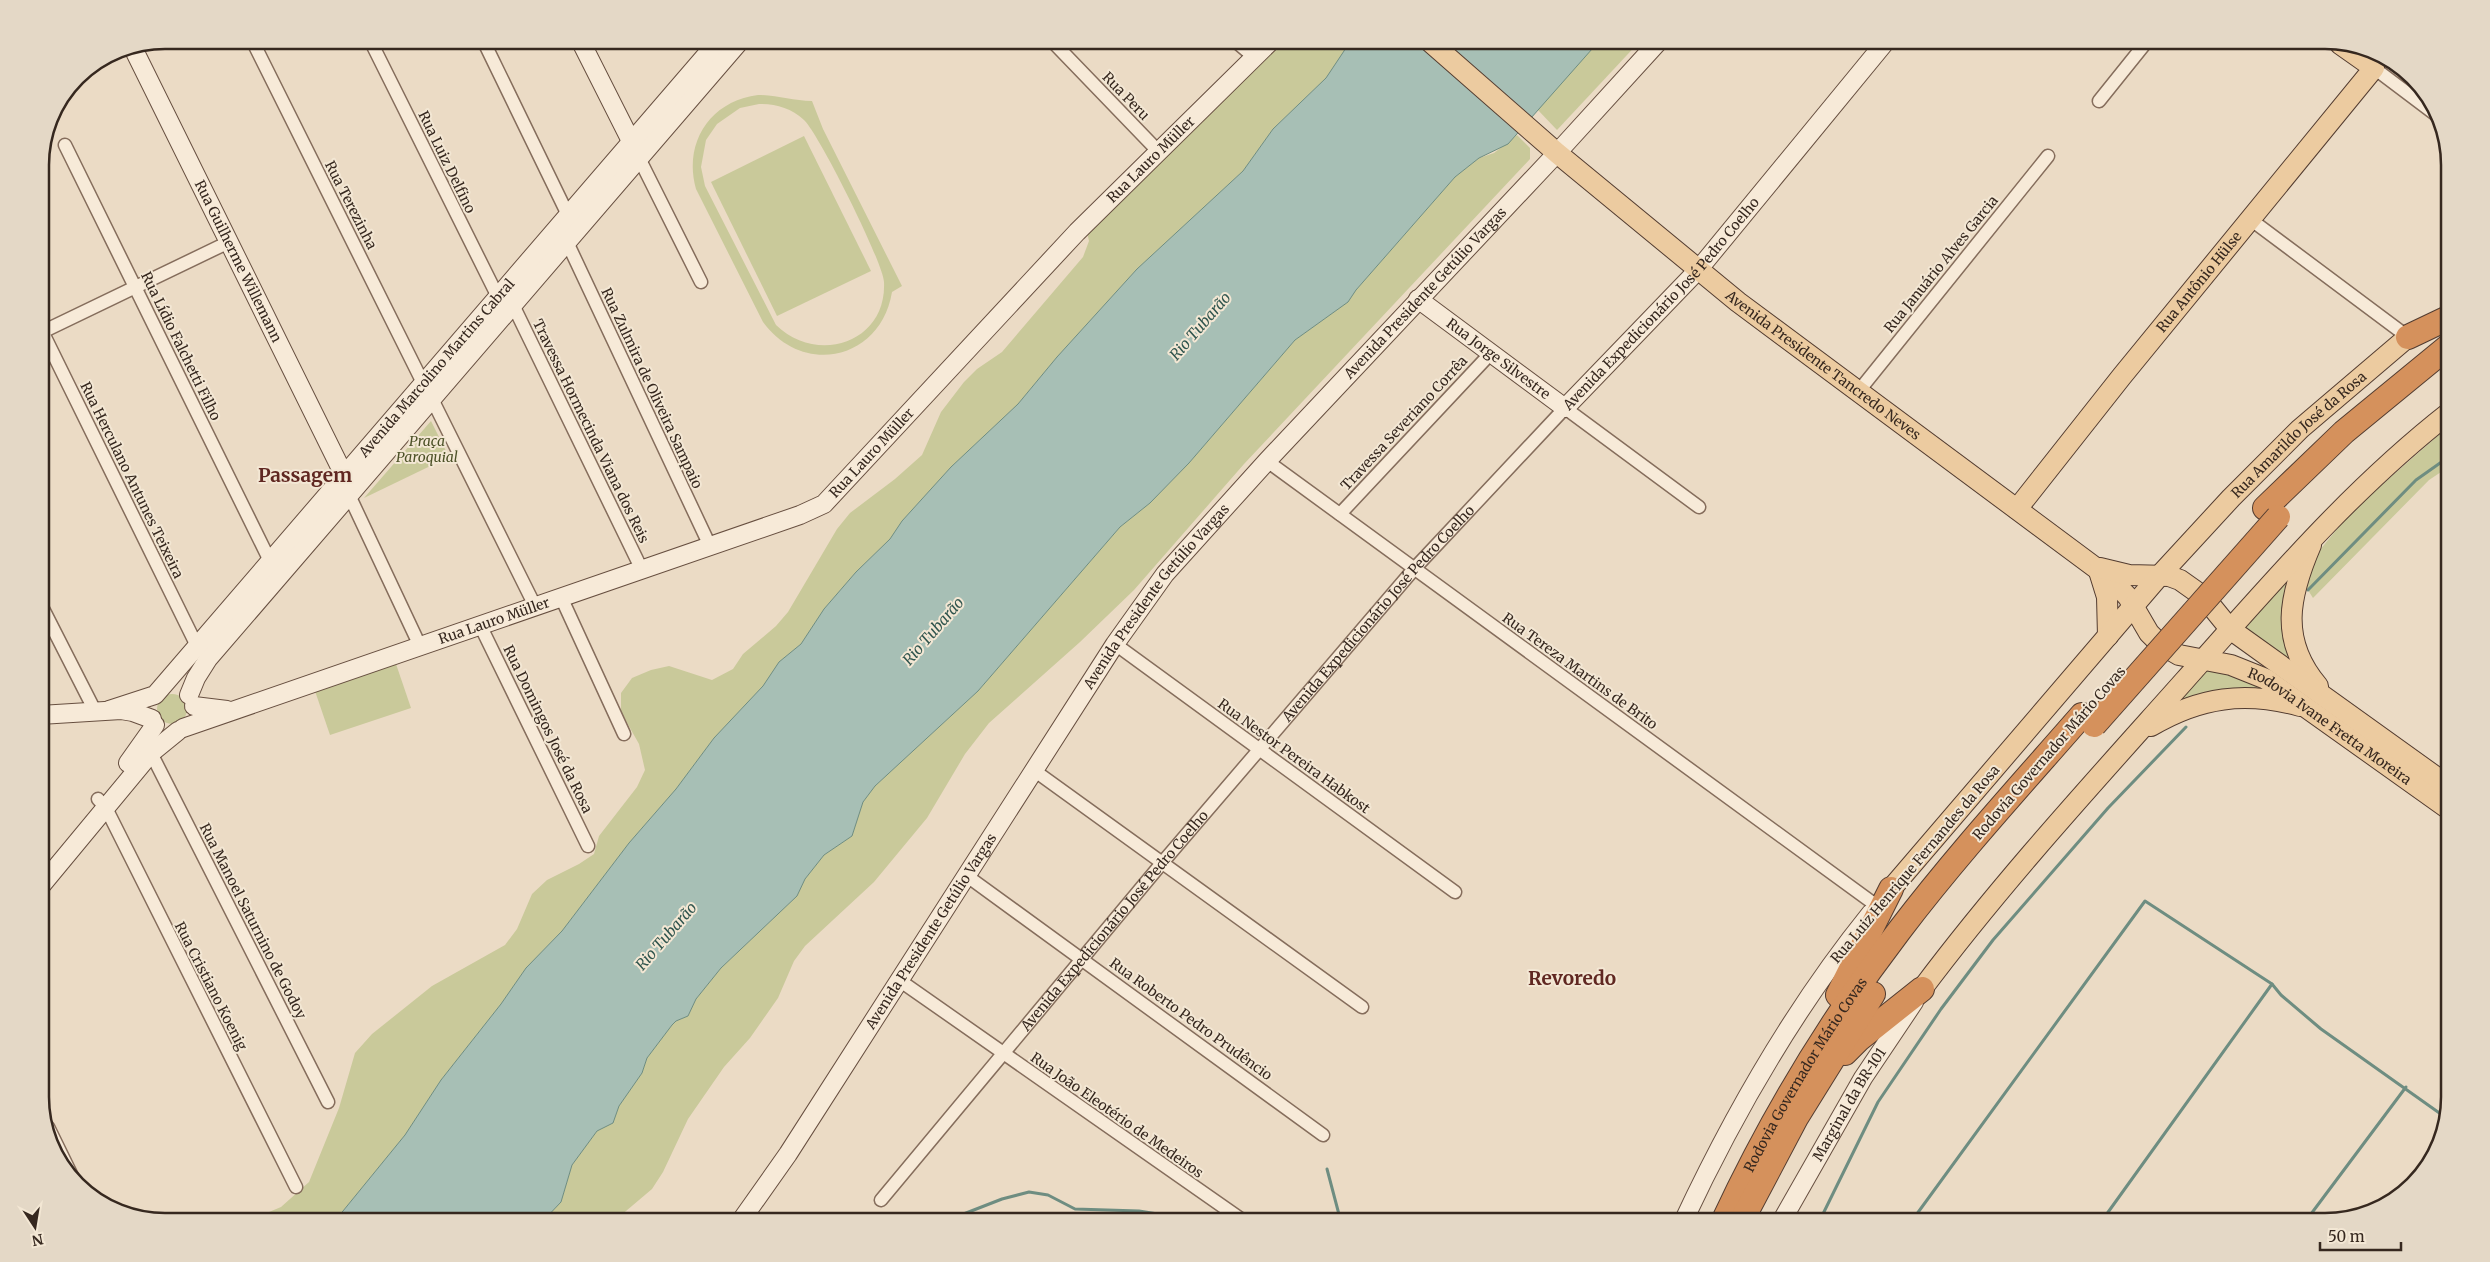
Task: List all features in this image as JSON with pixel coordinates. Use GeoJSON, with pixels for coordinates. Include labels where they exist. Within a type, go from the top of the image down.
{"type":"FeatureCollection","features":[{"type":"Feature","properties":{"kind":"highway"},"geometry":{"type":"LineString","coordinates":[[2408,337],[2441,321]]}},
{"type":"Feature","properties":{"kind":"highway","name":"Rodovia Governador Mário Covas"},"geometry":{"type":"LineString","coordinates":[[1728,1213],[1785,1120],[1838,1016],[1898,932],[1962,853],[2088,720],[2344,432],[2441,352]]}},
{"type":"Feature","properties":{"kind":"highway","name":"Rodovia Governador Mário Covas"},"geometry":{"type":"LineString","coordinates":[[2271,512],[2441,372]]}},
{"type":"Feature","properties":{"kind":"highway"},"geometry":{"type":"LineString","coordinates":[[1785,1120],[1884,898]]}},
{"type":"Feature","properties":{"kind":"highway"},"geometry":{"type":"LineString","coordinates":[[1785,1120],[1858,1039],[1922,989]]}},
{"type":"Feature","properties":{"kind":"highway","name":"Rodovia Governador Mário Covas"},"geometry":{"type":"LineString","coordinates":[[1745,1213],[1765,1173],[1785,1120]]}},
{"type":"Feature","properties":{"kind":"main road"},"geometry":{"type":"LineString","coordinates":[[584,49],[639,158]]}},
{"type":"Feature","properties":{"kind":"main road","name":"Avenida Marcolino Martins Cabral"},"geometry":{"type":"LineString","coordinates":[[191,701],[196,678],[208,659],[432,399],[568,215],[711,49]]}},
{"type":"Feature","properties":{"kind":"main road","name":"Avenida Marcolino Martins Cabral"},"geometry":{"type":"LineString","coordinates":[[154,695],[424,383],[505,301],[567,242],[733,49]]}},
{"type":"Feature","properties":{"kind":"main road","name":"Rua Lauro Müller"},"geometry":{"type":"LineString","coordinates":[[181,730],[232,710],[800,515],[824,504],[1042,269],[1262,49]]}},
{"type":"Feature","properties":{"kind":"main road","name":"Avenida Presidente Tancredo Neves"},"geometry":{"type":"LineString","coordinates":[[1438,49],[1552,148],[1698,270],[1858,392],[2098,568],[2122,589],[2134,606]]}},
{"type":"Feature","properties":{"kind":"main road","name":"Avenida Presidente Getúlio Vargas"},"geometry":{"type":"LineString","coordinates":[[746,1213],[788,1154],[1035,772],[1115,644],[1165,574],[1418,299],[1552,148],[1651,49]]}},
{"type":"Feature","properties":{"kind":"main road","name":"Avenida Expedicionário José Pedro Coelho"},"geometry":{"type":"LineString","coordinates":[[1565,408],[1698,270],[1880,49]]}},
{"type":"Feature","properties":{"kind":"main road","name":"Rua Guilherme Willemann"},"geometry":{"type":"LineString","coordinates":[[135,53],[344,475]]}},
{"type":"Feature","properties":{"kind":"main road","name":"Rua Antônio Hülse"},"geometry":{"type":"LineString","coordinates":[[2017,509],[2378,62]]}},
{"type":"Feature","properties":{"kind":"main road","name":"Rua Jorge Silvestre"},"geometry":{"type":"LineString","coordinates":[[1418,299],[1565,408]]}},
{"type":"Feature","properties":{"kind":"main road","name":"Rua Amarildo José da Rosa"},"geometry":{"type":"LineString","coordinates":[[2160,575],[2231,498],[2300,429],[2408,337],[2441,313]]}},
{"type":"Feature","properties":{"kind":"main road"},"geometry":{"type":"LineString","coordinates":[[424,383],[432,399]]}},
{"type":"Feature","properties":{"kind":"main road"},"geometry":{"type":"LineString","coordinates":[[1922,989],[2002,887],[2317,533],[2396,457],[2441,420]]}},
{"type":"Feature","properties":{"kind":"main road"},"geometry":{"type":"LineString","coordinates":[[2317,533],[2294,589],[2290,608],[2291,627],[2300,658],[2310,677],[2321,690],[2348,712]]}},
{"type":"Feature","properties":{"kind":"main road"},"geometry":{"type":"LineString","coordinates":[[2098,568],[2108,597],[2108,636]]}},
{"type":"Feature","properties":{"kind":"main road","name":"Avenida Presidente Tancredo Neves"},"geometry":{"type":"LineString","coordinates":[[2098,568],[2129,574],[2160,575]]}},
{"type":"Feature","properties":{"kind":"main road"},"geometry":{"type":"LineString","coordinates":[[2202,661],[2179,655],[2160,644],[2149,633],[2134,606],[2160,575],[2180,580],[2198,591],[2217,611],[2230,629]]}},
{"type":"Feature","properties":{"kind":"main road","name":"Rua Luiz Henrique Fernandes da Rosa"},"geometry":{"type":"LineString","coordinates":[[1688,1213],[1716,1156],[1791,1024],[1824,973],[1884,898],[2134,606]]}},
{"type":"Feature","properties":{"kind":"main road","name":"Rodovia Ivane Fretta Moreira"},"geometry":{"type":"LineString","coordinates":[[2230,629],[2441,780]]}},
{"type":"Feature","properties":{"kind":"main road","name":"Rodovia Ivane Fretta Moreira"},"geometry":{"type":"LineString","coordinates":[[2202,661],[2231,664],[2260,676],[2322,717],[2441,803]]}},
{"type":"Feature","properties":{"kind":"main road"},"geometry":{"type":"LineString","coordinates":[[49,859],[151,753],[192,719],[191,701],[176,687],[160,690],[154,695],[102,711]]}},
{"type":"Feature","properties":{"kind":"main road"},"geometry":{"type":"LineString","coordinates":[[49,875],[140,748],[154,722],[150,706],[154,695]]}},
{"type":"Feature","properties":{"kind":"main road"},"geometry":{"type":"LineString","coordinates":[[2136,735],[2185,708],[2219,700],[2243,697],[2274,700],[2300,706],[2322,717]]}},
{"type":"Feature","properties":{"kind":"main road","name":"Rua Lauro Müller"},"geometry":{"type":"LineString","coordinates":[[191,701],[232,710]]}},
{"type":"Feature","properties":{"kind":"main road"},"geometry":{"type":"LineString","coordinates":[[49,714],[102,711],[133,712],[154,722],[166,731],[181,730]]}},
{"type":"Feature","properties":{"kind":"main road","name":"Marginal da BR-101"},"geometry":{"type":"LineString","coordinates":[[1786,1213],[1863,1078],[1922,989]]}},
{"type":"Feature","properties":{"kind":"street","name":"Rua Terezinha"},"geometry":{"type":"LineString","coordinates":[[257,49],[424,383]]}},
{"type":"Feature","properties":{"kind":"street","name":"Rua Luiz Delfino"},"geometry":{"type":"LineString","coordinates":[[375,49],[505,301]]}},
{"type":"Feature","properties":{"kind":"street"},"geometry":{"type":"LineString","coordinates":[[487,49],[568,215]]}},
{"type":"Feature","properties":{"kind":"street","name":"Rua Peru"},"geometry":{"type":"LineString","coordinates":[[1060,49],[1158,152]]}},
{"type":"Feature","properties":{"kind":"street"},"geometry":{"type":"LineString","coordinates":[[1245,49],[1254,57]]}},
{"type":"Feature","properties":{"kind":"street"},"geometry":{"type":"LineString","coordinates":[[2099,100],[2141,49]]}},
{"type":"Feature","properties":{"kind":"street"},"geometry":{"type":"LineString","coordinates":[[2378,62],[2423,103]]}},
{"type":"Feature","properties":{"kind":"street","name":"Rua Lídio Falchetti Filho"},"geometry":{"type":"LineString","coordinates":[[65,144],[270,561]]}},
{"type":"Feature","properties":{"kind":"street","name":"Rua Januário Alves Garcia"},"geometry":{"type":"LineString","coordinates":[[1858,392],[2048,156]]}},
{"type":"Feature","properties":{"kind":"street"},"geometry":{"type":"LineString","coordinates":[[639,158],[701,282]]}},
{"type":"Feature","properties":{"kind":"street"},"geometry":{"type":"LineString","coordinates":[[2250,219],[2408,337]]}},
{"type":"Feature","properties":{"kind":"street"},"geometry":{"type":"LineString","coordinates":[[49,327],[229,242]]}},
{"type":"Feature","properties":{"kind":"street","name":"Rua Zulmira de Oliveira Sampaio"},"geometry":{"type":"LineString","coordinates":[[567,242],[710,546]]}},
{"type":"Feature","properties":{"kind":"street","name":"Travessa Hormecinda Viana dos Reis"},"geometry":{"type":"LineString","coordinates":[[505,301],[642,570]]}},
{"type":"Feature","properties":{"kind":"street","name":"Rua Herculano Antunes Teixeira"},"geometry":{"type":"LineString","coordinates":[[49,347],[197,646]]}},
{"type":"Feature","properties":{"kind":"street","name":"Travessa Severiano Corrêa"},"geometry":{"type":"LineString","coordinates":[[1340,514],[1491,353]]}},
{"type":"Feature","properties":{"kind":"street"},"geometry":{"type":"LineString","coordinates":[[432,399],[535,606]]}},
{"type":"Feature","properties":{"kind":"street","name":"Rua Jorge Silvestre"},"geometry":{"type":"LineString","coordinates":[[1565,408],[1699,508]]}},
{"type":"Feature","properties":{"kind":"street","name":"Avenida Expedicionário José Pedro Coelho"},"geometry":{"type":"LineString","coordinates":[[881,1200],[1162,863],[1414,569],[1565,408]]}},
{"type":"Feature","properties":{"kind":"street","name":"Rua Tereza Martins de Brito"},"geometry":{"type":"LineString","coordinates":[[1267,461],[1414,569],[1884,898]]}},
{"type":"Feature","properties":{"kind":"street"},"geometry":{"type":"LineString","coordinates":[[349,495],[420,646]]}},
{"type":"Feature","properties":{"kind":"street"},"geometry":{"type":"LineString","coordinates":[[561,597],[624,734]]}},
{"type":"Feature","properties":{"kind":"street"},"geometry":{"type":"LineString","coordinates":[[49,619],[102,711]]}},
{"type":"Feature","properties":{"kind":"street","name":"Rua Domingos José da Rosa"},"geometry":{"type":"LineString","coordinates":[[480,625],[588,846]]}},
{"type":"Feature","properties":{"kind":"street","name":"Rua Nestor Pereira Habkost"},"geometry":{"type":"LineString","coordinates":[[1115,644],[1455,892]]}},
{"type":"Feature","properties":{"kind":"street","name":"Rua Manoel Saturnino de Godoy"},"geometry":{"type":"LineString","coordinates":[[151,753],[328,1102]]}},
{"type":"Feature","properties":{"kind":"street"},"geometry":{"type":"LineString","coordinates":[[1035,772],[1362,1007]]}},
{"type":"Feature","properties":{"kind":"street","name":"Rua Cristiano Koenig"},"geometry":{"type":"LineString","coordinates":[[102,803],[296,1187]]}},
{"type":"Feature","properties":{"kind":"street","name":"Rua Roberto Pedro Prudêncio"},"geometry":{"type":"LineString","coordinates":[[967,876],[1323,1135]]}},
{"type":"Feature","properties":{"kind":"street","name":"Rua João Eleotério de Medeiros"},"geometry":{"type":"LineString","coordinates":[[899,980],[1232,1213]]}},
{"type":"Feature","properties":{"kind":"green space"},"geometry":{"type":"Polygon","coordinates":[[[1272,49],[1345,49],[1326,78],[1273,129],[1243,171],[1137,269],[1057,357],[1018,404],[951,467],[902,521],[890,539],[856,572],[824,609],[801,644],[779,662],[763,686],[714,738],[676,789],[629,843],[562,931],[526,968],[501,1004],[441,1080],[405,1135],[341,1213],[267,1213],[281,1207],[309,1182],[339,1108],[355,1053],[372,1034],[432,986],[505,945],[517,929],[532,894],[547,880],[594,854],[599,836],[637,787],[645,770],[639,744],[621,712],[621,693],[632,678],[651,670],[669,666],[712,680],[733,669],[743,654],[776,626],[788,612],[837,529],[850,513],[895,479],[922,455],[941,412],[964,382],[977,369],[1002,352],[1083,257],[1089,241],[1087,232],[1272,49]]]}},
{"type":"Feature","properties":{"kind":"green space"},"geometry":{"type":"Polygon","coordinates":[[[1592,49],[1633,49],[1557,130],[1537,109],[1592,49]]]}},
{"type":"Feature","properties":{"kind":"green space"},"geometry":{"type":"Polygon","coordinates":[[[758,95],[812,101],[823,129],[902,286],[892,292],[885,315],[873,333],[857,346],[838,353],[818,355],[798,350],[780,339],[763,322],[696,189],[693,156],[697,141],[704,127],[714,115],[726,106],[741,99],[758,95]],[[765,104],[740,108],[717,124],[706,140],[701,167],[705,186],[776,325],[793,337],[811,344],[829,345],[846,341],[862,333],[874,320],[882,303],[884,282],[881,270],[836,172],[812,130],[794,112],[765,104]]]}},
{"type":"Feature","properties":{"kind":"green space"},"geometry":{"type":"Polygon","coordinates":[[[1517,135],[1530,148],[1530,159],[1244,464],[1134,590],[1080,642],[989,723],[965,754],[927,818],[874,882],[805,946],[794,961],[778,998],[750,1038],[724,1067],[688,1119],[663,1172],[652,1189],[624,1213],[551,1213],[561,1202],[572,1165],[597,1131],[613,1123],[619,1106],[642,1073],[647,1058],[672,1025],[676,1021],[688,1016],[696,999],[721,968],[797,896],[805,879],[824,855],[852,836],[863,802],[875,786],[978,691],[1120,527],[1150,503],[1189,463],[1295,340],[1348,302],[1356,290],[1455,177],[1479,158],[1494,153],[1517,135]]]}},
{"type":"Feature","properties":{"kind":"green space"},"geometry":{"type":"Polygon","coordinates":[[[804,136],[871,271],[777,316],[711,182],[804,136]]]}},
{"type":"Feature","properties":{"kind":"green space","name":"Praça Paroquial"},"geometry":{"type":"Polygon","coordinates":[[[431,421],[449,457],[364,498],[431,421]]]}},
{"type":"Feature","properties":{"kind":"green space"},"geometry":{"type":"Polygon","coordinates":[[[2441,433],[2441,472],[2429,480],[2313,598],[2303,582],[2310,562],[2351,512],[2441,433]]]}},
{"type":"Feature","properties":{"kind":"green space"},"geometry":{"type":"Polygon","coordinates":[[[2291,577],[2296,673],[2240,631],[2291,577]]]}},
{"type":"Feature","properties":{"kind":"green space"},"geometry":{"type":"Polygon","coordinates":[[[396,664],[411,708],[330,735],[315,691],[396,664]]]}},
{"type":"Feature","properties":{"kind":"green space"},"geometry":{"type":"Polygon","coordinates":[[[2219,668],[2275,693],[2165,712],[2202,669],[2219,668]]]}},
{"type":"Feature","properties":{"kind":"green space"},"geometry":{"type":"Polygon","coordinates":[[[172,694],[183,698],[187,709],[183,720],[172,724],[161,720],[157,709],[161,698],[172,694]]]}},
{"type":"Feature","properties":{"kind":"water","name":"Rio Tubarão"},"geometry":{"type":"Polygon","coordinates":[[[1345,49],[1592,49],[1508,144],[1479,158],[1455,177],[1356,290],[1348,302],[1295,340],[1189,463],[1150,503],[1120,527],[978,691],[875,786],[863,802],[852,836],[824,855],[805,879],[797,896],[721,968],[696,999],[688,1016],[676,1021],[672,1025],[647,1058],[642,1073],[619,1106],[613,1123],[597,1131],[572,1165],[561,1202],[551,1213],[341,1213],[405,1135],[441,1080],[501,1004],[526,968],[562,931],[629,843],[676,789],[714,738],[763,686],[779,662],[801,644],[824,609],[856,572],[890,539],[902,521],[951,467],[1018,404],[1057,357],[1137,269],[1243,171],[1273,129],[1326,78],[1345,49]]]}},
{"type":"Feature","properties":{"kind":"waterway"},"geometry":{"type":"LineString","coordinates":[[2308,590],[2416,480],[2441,462]]}},
{"type":"Feature","properties":{"kind":"waterway"},"geometry":{"type":"LineString","coordinates":[[1823,1213],[1878,1102],[1941,1009],[1993,940],[2108,808],[2186,727]]}},
{"type":"Feature","properties":{"kind":"waterway"},"geometry":{"type":"LineString","coordinates":[[1918,1213],[2145,901],[2272,984],[2281,995],[2321,1029],[2440,1113]]}},
{"type":"Feature","properties":{"kind":"waterway"},"geometry":{"type":"LineString","coordinates":[[2107,1213],[2272,984]]}},
{"type":"Feature","properties":{"kind":"waterway"},"geometry":{"type":"LineString","coordinates":[[2312,1213],[2406,1087]]}},
{"type":"Feature","properties":{"kind":"waterway"},"geometry":{"type":"LineString","coordinates":[[1327,1169],[1339,1213]]}},
{"type":"Feature","properties":{"kind":"waterway"},"geometry":{"type":"LineString","coordinates":[[966,1213],[1002,1199],[1029,1192],[1048,1195],[1075,1209],[1152,1213]]}},
{"type":"Feature","properties":{"kind":"district","name":"Passagem"},"geometry":{"type":"Point","coordinates":[305,475]}},
{"type":"Feature","properties":{"kind":"district","name":"Revoredo"},"geometry":{"type":"Point","coordinates":[1572,978]}}]}
